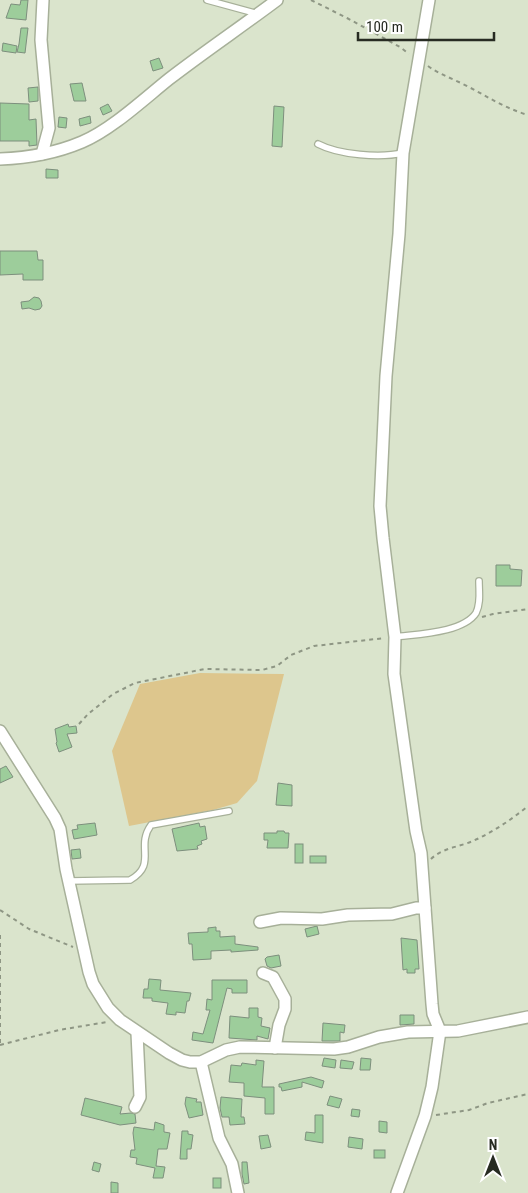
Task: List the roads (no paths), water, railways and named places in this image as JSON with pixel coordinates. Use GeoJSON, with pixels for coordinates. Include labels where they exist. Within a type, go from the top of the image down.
{"type":"FeatureCollection","features":[{"type":"Feature","properties":{"kind":"street"},"geometry":{"type":"LineString","coordinates":[[42,154],[49,128],[41,40],[43,0]]}},
{"type":"Feature","properties":{"kind":"street"},"geometry":{"type":"LineString","coordinates":[[0,159],[42,154],[83,142],[109,126],[214,45],[277,0]]}},
{"type":"Feature","properties":{"kind":"street"},"geometry":{"type":"LineString","coordinates":[[397,1193],[426,1116],[440,1030],[433,1014],[422,853],[416,832],[394,674],[395,637],[382,538],[380,506],[386,376],[399,234],[403,153],[430,0]]}},
{"type":"Feature","properties":{"kind":"street"},"geometry":{"type":"LineString","coordinates":[[0,731],[57,824],[93,984],[108,1008],[120,1020],[182,1060],[201,1062],[226,1050],[240,1047],[348,1047],[379,1037],[408,1032],[458,1030],[528,1017]]}},
{"type":"Feature","properties":{"kind":"street"},"geometry":{"type":"LineString","coordinates":[[260,922],[281,918],[322,919],[367,913],[392,914],[416,908],[425,908]]}},
{"type":"Feature","properties":{"kind":"street"},"geometry":{"type":"LineString","coordinates":[[263,972],[273,977],[285,999],[285,1009],[274,1048]]}},
{"type":"Feature","properties":{"kind":"street"},"geometry":{"type":"LineString","coordinates":[[135,1108],[140,1097],[137,1032]]}},
{"type":"Feature","properties":{"kind":"street"},"geometry":{"type":"LineString","coordinates":[[201,1062],[219,1138],[232,1164],[238,1193]]}},
{"type":"Feature","properties":{"kind":"lane"},"geometry":{"type":"LineString","coordinates":[[208,0],[258,14]]}},
{"type":"Feature","properties":{"kind":"lane"},"geometry":{"type":"LineString","coordinates":[[318,144],[329,150],[360,154],[388,156],[403,153]]}},
{"type":"Feature","properties":{"kind":"lane"},"geometry":{"type":"LineString","coordinates":[[395,637],[440,631],[465,623],[476,613],[480,600],[479,582]]}},
{"type":"Feature","properties":{"kind":"lane"},"geometry":{"type":"LineString","coordinates":[[69,881],[130,880],[138,875],[145,866],[145,834],[151,825],[229,811]]}}]}
